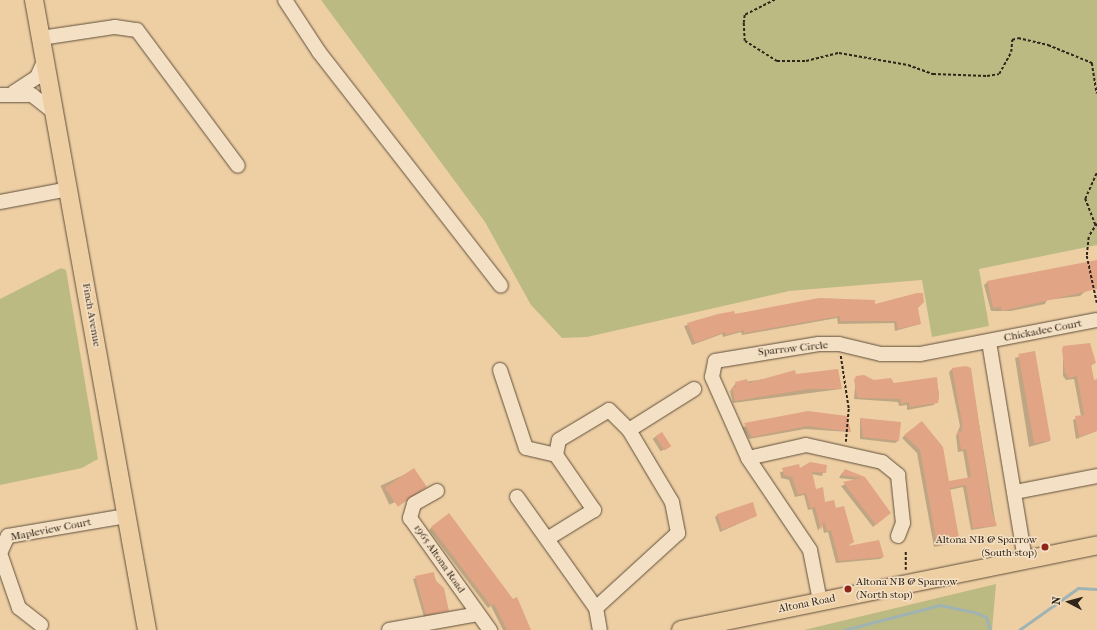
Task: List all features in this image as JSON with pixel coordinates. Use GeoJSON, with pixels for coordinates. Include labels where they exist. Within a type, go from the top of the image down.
{"type":"FeatureCollection","features":[{"type":"Feature","properties":{"kind":"main road","name":"Finch Avenue"},"geometry":{"type":"LineString","coordinates":[[34,0],[147,630]]}},
{"type":"Feature","properties":{"kind":"main road","name":"Altona Road"},"geometry":{"type":"LineString","coordinates":[[681,630],[910,584],[1025,559],[1097,546]]}},
{"type":"Feature","properties":{"kind":"street"},"geometry":{"type":"LineString","coordinates":[[284,0],[319,52],[501,286]]}},
{"type":"Feature","properties":{"kind":"street"},"geometry":{"type":"LineString","coordinates":[[41,38],[114,27],[137,30],[238,166]]}},
{"type":"Feature","properties":{"kind":"street"},"geometry":{"type":"LineString","coordinates":[[0,95],[14,92],[37,77],[45,59]]}},
{"type":"Feature","properties":{"kind":"street"},"geometry":{"type":"LineString","coordinates":[[14,92],[32,95],[54,112]]}},
{"type":"Feature","properties":{"kind":"street"},"geometry":{"type":"LineString","coordinates":[[0,202],[68,189]]}},
{"type":"Feature","properties":{"kind":"street","name":"Chickadee Court"},"geometry":{"type":"LineString","coordinates":[[989,342],[1097,320]]}},
{"type":"Feature","properties":{"kind":"street"},"geometry":{"type":"LineString","coordinates":[[989,342],[1025,559]]}},
{"type":"Feature","properties":{"kind":"street","name":"Sparrow Circle"},"geometry":{"type":"LineString","coordinates":[[820,602],[810,550],[748,458],[712,377],[715,361],[794,346],[839,344],[901,356],[989,342]]}},
{"type":"Feature","properties":{"kind":"street"},"geometry":{"type":"LineString","coordinates":[[500,370],[526,448],[556,455],[594,510],[547,539]]}},
{"type":"Feature","properties":{"kind":"street"},"geometry":{"type":"LineString","coordinates":[[628,430],[694,389]]}},
{"type":"Feature","properties":{"kind":"street"},"geometry":{"type":"LineString","coordinates":[[556,455],[559,440],[609,410],[628,430],[672,502],[678,533],[596,608]]}},
{"type":"Feature","properties":{"kind":"street"},"geometry":{"type":"LineString","coordinates":[[748,458],[806,445],[844,451],[882,462],[898,475],[903,523],[898,536]]}},
{"type":"Feature","properties":{"kind":"street"},"geometry":{"type":"LineString","coordinates":[[1015,492],[1097,476]]}},
{"type":"Feature","properties":{"kind":"street","name":"1965 Altona Road"},"geometry":{"type":"LineString","coordinates":[[437,490],[414,504],[410,518],[490,630]]}},
{"type":"Feature","properties":{"kind":"street"},"geometry":{"type":"LineString","coordinates":[[517,497],[596,608],[600,630]]}},
{"type":"Feature","properties":{"kind":"street","name":"Mapleview Court"},"geometry":{"type":"LineString","coordinates":[[41,625],[19,608],[0,553],[8,536],[126,516]]}},
{"type":"Feature","properties":{"kind":"street"},"geometry":{"type":"LineString","coordinates":[[389,630],[478,614]]}},
{"type":"Feature","properties":{"kind":"path"},"geometry":{"type":"LineString","coordinates":[[775,0],[745,15],[744,23],[745,40],[777,60],[806,61],[839,53],[908,66],[933,74],[987,76],[999,74],[1011,52],[1012,40],[1018,38],[1048,45],[1092,63],[1097,94]]}},
{"type":"Feature","properties":{"kind":"path"},"geometry":{"type":"LineString","coordinates":[[1097,172],[1085,199],[1096,224],[1089,237],[1088,256],[1097,303]]}},
{"type":"Feature","properties":{"kind":"path"},"geometry":{"type":"LineString","coordinates":[[839,344],[849,409],[844,451]]}},
{"type":"Feature","properties":{"kind":"path"},"geometry":{"type":"LineString","coordinates":[[906,552],[910,584]]}},
{"type":"Feature","properties":{"kind":"shaded area"},"geometry":{"type":"Polygon","coordinates":[[[321,0],[1097,0],[1097,245],[979,269],[989,326],[932,337],[922,280],[789,291],[587,337],[562,338],[531,305],[485,222],[321,0]]]}},
{"type":"Feature","properties":{"kind":"shaded area"},"geometry":{"type":"Polygon","coordinates":[[[61,268],[66,270],[98,459],[82,468],[0,485],[0,299],[61,268]]]}},
{"type":"Feature","properties":{"kind":"shaded area"},"geometry":{"type":"Polygon","coordinates":[[[996,584],[992,630],[804,630],[996,584]]]}},
{"type":"Feature","properties":{"kind":"building"},"geometry":{"type":"Polygon","coordinates":[[[1097,260],[1097,289],[1002,311],[1001,307],[993,308],[987,281],[1097,260]]]}},
{"type":"Feature","properties":{"kind":"building"},"geometry":{"type":"Polygon","coordinates":[[[917,293],[923,293],[924,302],[918,308],[921,324],[898,329],[896,321],[840,321],[840,316],[744,333],[744,330],[726,335],[725,332],[695,343],[687,323],[718,314],[734,311],[735,314],[819,298],[875,300],[875,304],[917,293]]]}},
{"type":"Feature","properties":{"kind":"building"},"geometry":{"type":"Polygon","coordinates":[[[1090,343],[1096,363],[1091,364],[1094,380],[1097,379],[1097,431],[1079,437],[1075,416],[1084,415],[1077,376],[1069,378],[1065,373],[1062,350],[1063,346],[1090,343]]]}},
{"type":"Feature","properties":{"kind":"building"},"geometry":{"type":"Polygon","coordinates":[[[1035,351],[1051,441],[1034,444],[1018,354],[1035,351]]]}},
{"type":"Feature","properties":{"kind":"building"},"geometry":{"type":"Polygon","coordinates":[[[966,366],[971,368],[992,512],[997,526],[973,528],[966,485],[950,488],[960,543],[937,545],[920,450],[904,435],[922,421],[943,447],[949,481],[971,477],[966,449],[961,450],[958,432],[962,431],[962,423],[952,368],[966,366]]]}},
{"type":"Feature","properties":{"kind":"building"},"geometry":{"type":"Polygon","coordinates":[[[838,369],[842,389],[809,389],[735,401],[732,387],[736,387],[735,382],[747,379],[748,383],[795,370],[796,374],[838,369]]]}},
{"type":"Feature","properties":{"kind":"building"},"geometry":{"type":"Polygon","coordinates":[[[864,375],[874,380],[891,378],[894,383],[937,377],[938,403],[910,407],[909,402],[901,404],[901,399],[857,397],[854,380],[856,376],[864,375]]]}},
{"type":"Feature","properties":{"kind":"building"},"geometry":{"type":"Polygon","coordinates":[[[808,411],[847,416],[851,432],[808,426],[752,437],[744,423],[808,411]]]}},
{"type":"Feature","properties":{"kind":"building"},"geometry":{"type":"Polygon","coordinates":[[[860,418],[901,422],[899,441],[863,437],[860,418]]]}},
{"type":"Feature","properties":{"kind":"building"},"geometry":{"type":"Polygon","coordinates":[[[662,432],[671,446],[665,451],[655,436],[662,432]]]}},
{"type":"Feature","properties":{"kind":"building"},"geometry":{"type":"Polygon","coordinates":[[[810,462],[827,465],[826,473],[812,472],[816,489],[823,487],[825,502],[834,500],[836,508],[844,506],[854,542],[848,546],[879,540],[884,557],[839,561],[831,530],[827,531],[824,521],[821,530],[815,507],[810,508],[806,493],[798,495],[792,477],[784,475],[782,468],[799,464],[800,468],[810,462]]]}},
{"type":"Feature","properties":{"kind":"building"},"geometry":{"type":"Polygon","coordinates":[[[414,468],[427,487],[398,507],[385,488],[414,468]]]}},
{"type":"Feature","properties":{"kind":"building"},"geometry":{"type":"Polygon","coordinates":[[[845,469],[865,477],[891,513],[876,525],[843,482],[861,478],[841,475],[845,469]]]}},
{"type":"Feature","properties":{"kind":"building"},"geometry":{"type":"Polygon","coordinates":[[[753,502],[757,516],[722,530],[717,514],[753,502]]]}},
{"type":"Feature","properties":{"kind":"building"},"geometry":{"type":"Polygon","coordinates":[[[449,513],[513,599],[517,597],[531,630],[507,630],[494,604],[491,606],[431,527],[449,513]]]}},
{"type":"Feature","properties":{"kind":"building"},"geometry":{"type":"Polygon","coordinates":[[[434,572],[435,580],[444,588],[449,611],[426,615],[415,576],[434,572]]]}},
{"type":"Feature","properties":{"kind":"waterway"},"geometry":{"type":"LineString","coordinates":[[1019,630],[1078,588],[1097,589]]}},
{"type":"Feature","properties":{"kind":"waterway"},"geometry":{"type":"LineString","coordinates":[[844,630],[940,605],[977,613],[986,617],[990,630]]}},
{"type":"Feature","properties":{"kind":"place","name":"Altona NB @ Sparrow (South stop)"},"geometry":{"type":"Point","coordinates":[1045,547]}},
{"type":"Feature","properties":{"kind":"place","name":"Altona NB @ Sparrow (North stop)"},"geometry":{"type":"Point","coordinates":[848,589]}}]}
